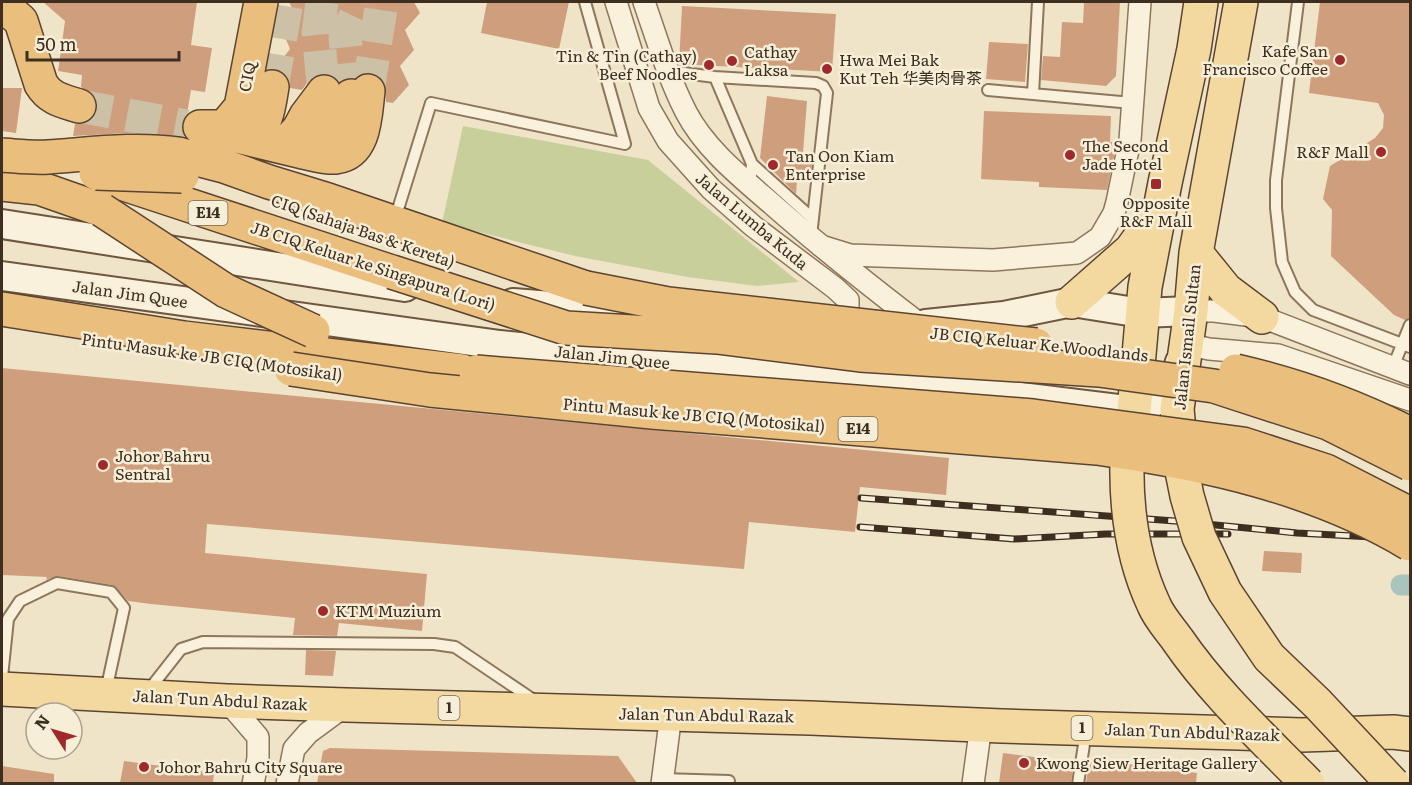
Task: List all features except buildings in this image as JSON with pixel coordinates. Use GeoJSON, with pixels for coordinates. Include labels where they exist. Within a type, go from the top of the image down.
{"type":"FeatureCollection","features":[{"type":"Feature","properties":{"kind":"highway","name":"CIQ"},"geometry":{"type":"LineString","coordinates":[[258,2],[241,106],[226,125],[195,127],[288,148],[316,147],[325,137],[347,93]]}},
{"type":"Feature","properties":{"kind":"highway"},"geometry":{"type":"LineString","coordinates":[[2,9],[21,21],[41,84],[46,91],[53,98],[79,106]]}},
{"type":"Feature","properties":{"kind":"highway","name":"CIQ"},"geometry":{"type":"LineString","coordinates":[[237,136],[252,134],[262,124],[268,111],[272,87]]}},
{"type":"Feature","properties":{"kind":"highway","name":"JB CIQ Keluar Ke Woodlands"},"geometry":{"type":"LineString","coordinates":[[7,156],[46,157],[148,150],[178,154],[224,166],[328,200],[586,288],[668,304],[1053,346],[1125,351],[1176,359],[1239,372],[1335,400],[1378,417],[1410,434]]}},
{"type":"Feature","properties":{"kind":"highway","name":"CIQ (Sahaja Bas & Kereta)"},"geometry":{"type":"LineString","coordinates":[[7,156],[122,173],[182,176],[307,210],[578,304],[710,327]]}},
{"type":"Feature","properties":{"kind":"highway","name":"E14"},"geometry":{"type":"LineString","coordinates":[[2,184],[39,188],[102,210],[226,291],[313,331],[462,371]]}},
{"type":"Feature","properties":{"kind":"highway","name":"E14"},"geometry":{"type":"LineString","coordinates":[[2,309],[195,339],[462,371],[1034,417],[1243,444],[1326,471],[1410,514]]}},
{"type":"Feature","properties":{"kind":"highway","name":"Pintu Masuk ke JB CIQ (Motosikal)"},"geometry":{"type":"LineString","coordinates":[[2,326],[430,390],[652,412],[1097,448],[1169,458],[1236,473],[1315,498],[1386,529],[1410,544]]}},
{"type":"Feature","properties":{"kind":"highway","name":"E14"},"geometry":{"type":"LineString","coordinates":[[710,327],[860,355],[1099,370],[1214,386],[1328,423],[1410,464]]}},
{"type":"Feature","properties":{"kind":"main road"},"geometry":{"type":"LineString","coordinates":[[1201,2],[1194,49],[1141,314],[1134,411],[1127,456],[1128,510],[1137,560],[1154,606],[1203,675],[1233,709],[1308,783]]}},
{"type":"Feature","properties":{"kind":"main road","name":"Jalan Ismail Sultan"},"geometry":{"type":"LineString","coordinates":[[1242,2],[1196,253],[1178,409],[1182,471],[1199,537],[1225,592],[1269,657],[1395,783]]}},
{"type":"Feature","properties":{"kind":"main road"},"geometry":{"type":"LineString","coordinates":[[1072,302],[1131,250],[1160,211]]}},
{"type":"Feature","properties":{"kind":"main road"},"geometry":{"type":"LineString","coordinates":[[2,224],[507,303],[710,327]]}},
{"type":"Feature","properties":{"kind":"main road"},"geometry":{"type":"LineString","coordinates":[[1196,253],[1226,290],[1262,317]]}},
{"type":"Feature","properties":{"kind":"main road","name":"Jalan Jim Quee"},"geometry":{"type":"LineString","coordinates":[[2,276],[500,345],[990,394],[1134,411]]}},
{"type":"Feature","properties":{"kind":"main road"},"geometry":{"type":"LineString","coordinates":[[698,365],[688,351],[685,340],[692,325],[710,327],[921,325],[1004,316],[1072,302],[1141,314],[1191,311]]}},
{"type":"Feature","properties":{"kind":"main road"},"geometry":{"type":"LineString","coordinates":[[990,394],[1014,380],[1027,368],[1033,358],[1031,343],[1004,316]]}},
{"type":"Feature","properties":{"kind":"main road"},"geometry":{"type":"LineString","coordinates":[[1134,411],[1149,406],[1170,388],[1176,376],[1185,344]]}},
{"type":"Feature","properties":{"kind":"main road"},"geometry":{"type":"LineString","coordinates":[[1081,405],[1108,420],[1121,432],[1127,456]]}},
{"type":"Feature","properties":{"kind":"main road","name":"Jalan Tun Abdul Razak"},"geometry":{"type":"LineString","coordinates":[[2,689],[346,705],[1302,735],[1393,732],[1410,734]]}},
{"type":"Feature","properties":{"kind":"main road"},"geometry":{"type":"LineString","coordinates":[[1395,783],[1410,778]]}},
{"type":"Feature","properties":{"kind":"street","name":"Jalan Lumba Kuda"},"geometry":{"type":"LineString","coordinates":[[616,2],[649,108],[668,141],[711,189],[745,219],[848,300],[848,316],[835,327]]}},
{"type":"Feature","properties":{"kind":"street","name":"Jalan Lumba Kuda"},"geometry":{"type":"LineString","coordinates":[[644,2],[668,71],[687,114],[708,145],[751,175],[815,234],[921,325]]}},
{"type":"Feature","properties":{"kind":"street","name":"Jalan Lumba Kuda"},"geometry":{"type":"LineString","coordinates":[[815,234],[850,255],[982,260],[1077,253],[1100,237],[1114,213],[1131,140],[1140,2]]}},
{"type":"Feature","properties":{"kind":"street"},"geometry":{"type":"LineString","coordinates":[[1191,311],[1214,311],[1262,317],[1402,370]]}},
{"type":"Feature","properties":{"kind":"street"},"geometry":{"type":"LineString","coordinates":[[1185,344],[1209,349],[1278,355],[1410,400]]}},
{"type":"Feature","properties":{"kind":"street"},"geometry":{"type":"LineString","coordinates":[[1178,409],[1212,374],[1231,361],[1252,352]]}},
{"type":"Feature","properties":{"kind":"street"},"geometry":{"type":"LineString","coordinates":[[227,701],[258,736],[258,758],[253,783]]}},
{"type":"Feature","properties":{"kind":"street"},"geometry":{"type":"LineString","coordinates":[[287,783],[294,748],[308,733],[346,705]]}},
{"type":"Feature","properties":{"kind":"street"},"geometry":{"type":"LineString","coordinates":[[662,781],[671,714]]}},
{"type":"Feature","properties":{"kind":"street"},"geometry":{"type":"LineString","coordinates":[[973,783],[981,725]]}},
{"type":"Feature","properties":{"kind":"lane"},"geometry":{"type":"LineString","coordinates":[[399,206],[431,103],[625,144],[585,2]]}},
{"type":"Feature","properties":{"kind":"lane"},"geometry":{"type":"LineString","coordinates":[[1033,94],[1038,2]]}},
{"type":"Feature","properties":{"kind":"lane"},"geometry":{"type":"LineString","coordinates":[[1298,2],[1276,180],[1276,208],[1282,262],[1295,292],[1313,310],[1407,346]]}},
{"type":"Feature","properties":{"kind":"lane"},"geometry":{"type":"LineString","coordinates":[[668,71],[715,77],[816,82],[823,86],[827,93],[815,234]]}},
{"type":"Feature","properties":{"kind":"lane"},"geometry":{"type":"LineString","coordinates":[[715,77],[751,175]]}},
{"type":"Feature","properties":{"kind":"lane"},"geometry":{"type":"LineString","coordinates":[[988,90],[1132,103]]}},
{"type":"Feature","properties":{"kind":"lane"},"geometry":{"type":"LineString","coordinates":[[1402,370],[1410,325]]}},
{"type":"Feature","properties":{"kind":"lane"},"geometry":{"type":"LineString","coordinates":[[2,677],[8,619],[20,602],[57,583],[111,592],[124,608],[106,694]]}},
{"type":"Feature","properties":{"kind":"lane"},"geometry":{"type":"LineString","coordinates":[[144,696],[181,649],[203,642],[434,644],[455,647],[550,711]]}},
{"type":"Feature","properties":{"kind":"lane"},"geometry":{"type":"LineString","coordinates":[[1078,783],[1086,728]]}},
{"type":"Feature","properties":{"kind":"lane"},"geometry":{"type":"LineString","coordinates":[[662,781],[729,781]]}},
{"type":"Feature","properties":{"kind":"green space"},"geometry":{"type":"Polygon","coordinates":[[[463,126],[648,160],[799,282],[757,286],[687,277],[575,256],[442,223],[463,126]]]}},
{"type":"Feature","properties":{"kind":"waterway"},"geometry":{"type":"LineString","coordinates":[[1401,585],[1410,585]]}},
{"type":"Feature","properties":{"kind":"tunnel"},"geometry":{"type":"LineString","coordinates":[[272,87],[287,2]]}},
{"type":"Feature","properties":{"kind":"tunnel"},"geometry":{"type":"LineString","coordinates":[[322,2],[318,33],[324,92]]}},
{"type":"Feature","properties":{"kind":"tunnel"},"geometry":{"type":"LineString","coordinates":[[351,96],[345,37],[362,2]]}},
{"type":"Feature","properties":{"kind":"tunnel"},"geometry":{"type":"LineString","coordinates":[[368,91],[382,2]]}},
{"type":"Feature","properties":{"kind":"tunnel"},"geometry":{"type":"LineString","coordinates":[[79,106],[186,126]]}},
{"type":"Feature","properties":{"kind":"railway"},"geometry":{"type":"LineString","coordinates":[[861,498],[1175,521],[1297,533],[1410,539]]}},
{"type":"Feature","properties":{"kind":"railway"},"geometry":{"type":"LineString","coordinates":[[860,527],[1014,539],[1106,534],[1228,534]]}},
{"type":"Feature","properties":{"kind":"place","name":"Kafe San Francisco Coffee"},"geometry":{"type":"Point","coordinates":[1340,60]}},
{"type":"Feature","properties":{"kind":"place","name":"Cathay Laksa"},"geometry":{"type":"Point","coordinates":[732,61]}},
{"type":"Feature","properties":{"kind":"place","name":"Tin & Tin (Cathay) Beef Noodles"},"geometry":{"type":"Point","coordinates":[709,65]}},
{"type":"Feature","properties":{"kind":"place","name":"Hwa Mei Bak Kut Teh 华美肉骨茶"},"geometry":{"type":"Point","coordinates":[827,69]}},
{"type":"Feature","properties":{"kind":"place","name":"R&F Mall"},"geometry":{"type":"Point","coordinates":[1381,152]}},
{"type":"Feature","properties":{"kind":"place","name":"The Second Jade Hotel"},"geometry":{"type":"Point","coordinates":[1070,155]}},
{"type":"Feature","properties":{"kind":"place","name":"Tan Oon Kiam Enterprise"},"geometry":{"type":"Point","coordinates":[773,165]}},
{"type":"Feature","properties":{"kind":"place","name":"Opposite R&F Mall"},"geometry":{"type":"Point","coordinates":[1156,184]}},
{"type":"Feature","properties":{"kind":"place","name":"Johor Bahru Sentral"},"geometry":{"type":"Point","coordinates":[103,465]}},
{"type":"Feature","properties":{"kind":"place","name":"KTM Muzium"},"geometry":{"type":"Point","coordinates":[323,611]}},
{"type":"Feature","properties":{"kind":"place","name":"Kwong Siew Heritage Gallery"},"geometry":{"type":"Point","coordinates":[1024,763]}},
{"type":"Feature","properties":{"kind":"place","name":"Johor Bahru City Square"},"geometry":{"type":"Point","coordinates":[144,767]}}]}
